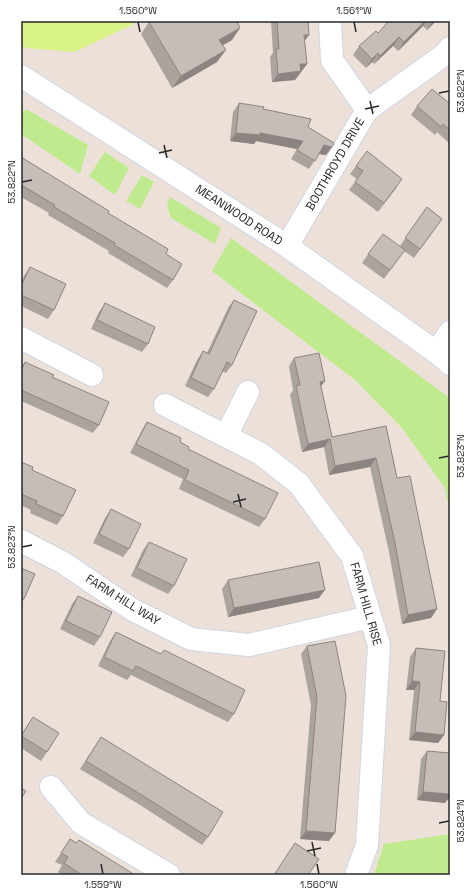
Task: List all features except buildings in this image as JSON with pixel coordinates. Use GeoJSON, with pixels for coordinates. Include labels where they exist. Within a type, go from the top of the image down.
{"type":"FeatureCollection","features":[{"type":"Feature","properties":{"kind":"street"},"geometry":{"type":"LineString","coordinates":[[330,21],[332,60],[367,110]]}},
{"type":"Feature","properties":{"kind":"street","name":"BOOTHROYD DRIVE"},"geometry":{"type":"LineString","coordinates":[[287,246],[367,110],[448,54]]}},
{"type":"Feature","properties":{"kind":"street","name":"MEANWOOD ROAD"},"geometry":{"type":"LineString","coordinates":[[21,76],[287,246],[443,358]]}},
{"type":"Feature","properties":{"kind":"street"},"geometry":{"type":"LineString","coordinates":[[443,358],[450,332]]}},
{"type":"Feature","properties":{"kind":"street"},"geometry":{"type":"LineString","coordinates":[[21,338],[92,375]]}},
{"type":"Feature","properties":{"kind":"street"},"geometry":{"type":"LineString","coordinates":[[226,436],[248,392]]}},
{"type":"Feature","properties":{"kind":"street","name":"FARM HILL RISE"},"geometry":{"type":"LineString","coordinates":[[165,405],[261,454],[299,484],[352,556],[379,645],[367,845],[356,875]]}},
{"type":"Feature","properties":{"kind":"street","name":"FARM HILL WAY"},"geometry":{"type":"LineString","coordinates":[[21,541],[62,562],[133,610],[190,639],[249,645],[370,617]]}},
{"type":"Feature","properties":{"kind":"street"},"geometry":{"type":"LineString","coordinates":[[51,787],[81,823],[169,875]]}},
{"type":"Feature","properties":{"kind":"green space"},"geometry":{"type":"Polygon","coordinates":[[[21,21],[136,21],[132,25],[74,52],[26,48],[21,45],[21,21]]]}},
{"type":"Feature","properties":{"kind":"green space"},"geometry":{"type":"Polygon","coordinates":[[[28,110],[88,145],[80,174],[21,134],[21,111],[28,110]]]}},
{"type":"Feature","properties":{"kind":"green space"},"geometry":{"type":"Polygon","coordinates":[[[105,152],[129,168],[115,195],[89,176],[105,152]]]}},
{"type":"Feature","properties":{"kind":"green space"},"geometry":{"type":"Polygon","coordinates":[[[142,175],[154,182],[140,209],[126,201],[142,175]]]}},
{"type":"Feature","properties":{"kind":"green space"},"geometry":{"type":"Polygon","coordinates":[[[170,197],[221,228],[215,244],[171,218],[167,206],[170,197]]]}},
{"type":"Feature","properties":{"kind":"green space"},"geometry":{"type":"Polygon","coordinates":[[[231,238],[450,398],[450,514],[445,488],[402,428],[355,380],[212,271],[231,238]]]}},
{"type":"Feature","properties":{"kind":"green space"},"geometry":{"type":"Polygon","coordinates":[[[450,834],[450,875],[374,875],[384,844],[450,834]]]}}]}
